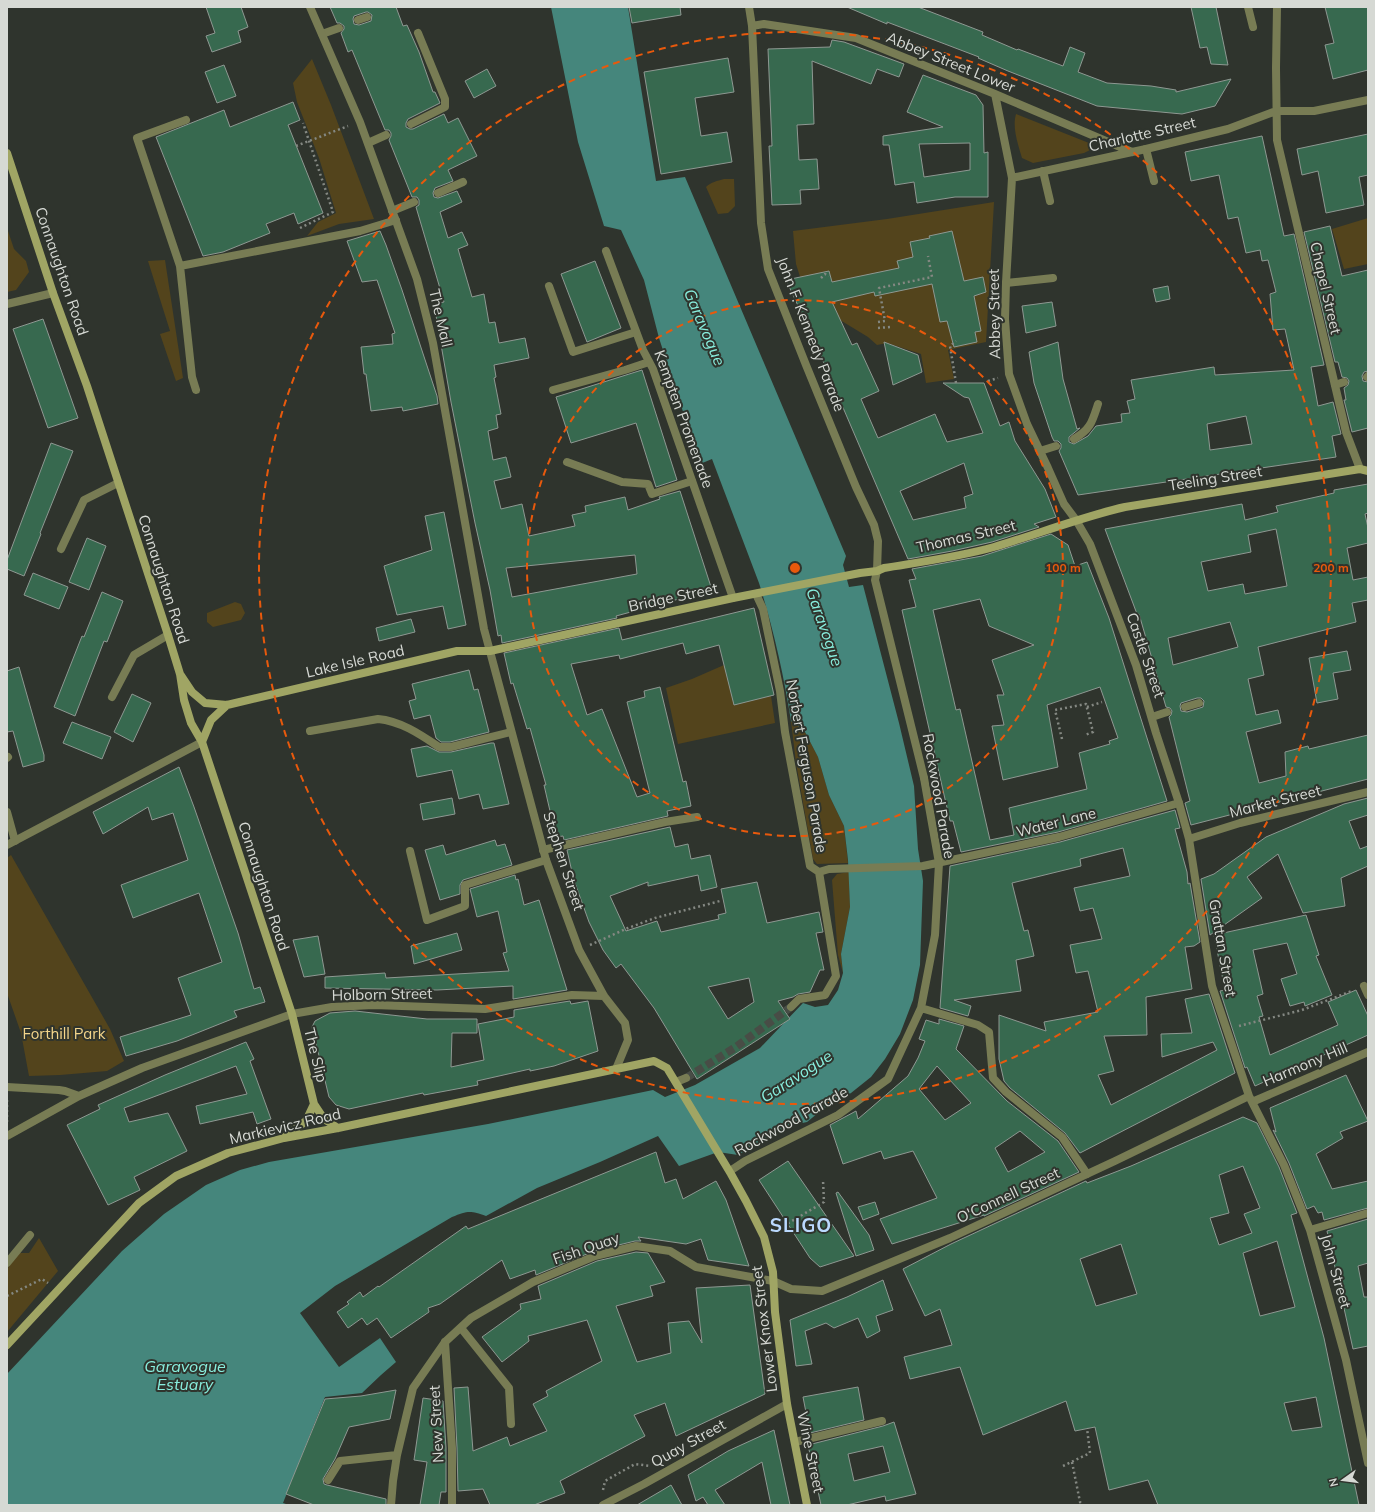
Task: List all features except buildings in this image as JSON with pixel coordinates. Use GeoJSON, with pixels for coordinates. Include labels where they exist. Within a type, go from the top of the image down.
{"type":"FeatureCollection","features":[{"type":"Feature","properties":{"kind":"main road","name":"Connaughton Road"},"geometry":{"type":"LineString","coordinates":[[7,153],[53,293],[87,386],[168,635],[180,674],[184,700],[191,723],[202,742],[292,1014]]}},
{"type":"Feature","properties":{"kind":"main road"},"geometry":{"type":"LineString","coordinates":[[1364,470],[1368,464]]}},
{"type":"Feature","properties":{"kind":"main road","name":"Teeling Street"},"geometry":{"type":"LineString","coordinates":[[1076,520],[1125,507],[1364,470]]}},
{"type":"Feature","properties":{"kind":"main road","name":"Thomas Street"},"geometry":{"type":"LineString","coordinates":[[862,572],[877,571],[884,568],[993,547],[1076,520]]}},
{"type":"Feature","properties":{"kind":"main road","name":"Bridge Street"},"geometry":{"type":"LineString","coordinates":[[490,651],[733,598],[862,572]]}},
{"type":"Feature","properties":{"kind":"main road","name":"Lake Isle Road"},"geometry":{"type":"LineString","coordinates":[[180,674],[192,692],[205,703],[227,705],[457,651],[490,651]]}},
{"type":"Feature","properties":{"kind":"main road","name":"Lake Isle Road"},"geometry":{"type":"LineString","coordinates":[[202,742],[211,720],[227,705]]}},
{"type":"Feature","properties":{"kind":"main road","name":"The Slip"},"geometry":{"type":"LineString","coordinates":[[292,1014],[314,1104],[324,1119],[338,1128]]}},
{"type":"Feature","properties":{"kind":"main road","name":"Markievicz Road"},"geometry":{"type":"LineString","coordinates":[[7,1345],[139,1203],[176,1176],[228,1153],[284,1138],[338,1128],[654,1061],[667,1068],[676,1082]]}},
{"type":"Feature","properties":{"kind":"main road","name":"Lower Knox Street"},"geometry":{"type":"LineString","coordinates":[[676,1082],[728,1168],[764,1237],[773,1272],[775,1312],[787,1404]]}},
{"type":"Feature","properties":{"kind":"main road","name":"The Slip"},"geometry":{"type":"LineString","coordinates":[[284,1138],[306,1121],[314,1104]]}},
{"type":"Feature","properties":{"kind":"main road","name":"Wine Street"},"geometry":{"type":"LineString","coordinates":[[787,1404],[807,1505]]}},
{"type":"Feature","properties":{"kind":"street","name":"The Mall"},"geometry":{"type":"LineString","coordinates":[[310,7],[358,116],[417,279],[433,343],[484,629],[490,651]]}},
{"type":"Feature","properties":{"kind":"street","name":"John F. Kennedy Parade"},"geometry":{"type":"LineString","coordinates":[[749,7],[752,26],[761,223],[768,269],[856,487],[874,525],[878,541],[877,571]]}},
{"type":"Feature","properties":{"kind":"street"},"geometry":{"type":"LineString","coordinates":[[1248,7],[1253,27]]}},
{"type":"Feature","properties":{"kind":"street","name":"Chapel Street"},"geometry":{"type":"LineString","coordinates":[[1277,7],[1277,140],[1346,432],[1364,470]]}},
{"type":"Feature","properties":{"kind":"street"},"geometry":{"type":"LineString","coordinates":[[358,20],[367,17]]}},
{"type":"Feature","properties":{"kind":"street","name":"Abbey Street Lower"},"geometry":{"type":"LineString","coordinates":[[752,26],[764,24],[856,38],[995,94],[1132,152]]}},
{"type":"Feature","properties":{"kind":"street"},"geometry":{"type":"LineString","coordinates":[[322,34],[339,28]]}},
{"type":"Feature","properties":{"kind":"street"},"geometry":{"type":"LineString","coordinates":[[411,124],[445,107],[445,99],[418,33]]}},
{"type":"Feature","properties":{"kind":"street","name":"Abbey Street"},"geometry":{"type":"LineString","coordinates":[[995,94],[1012,178],[1005,319],[1009,374],[1027,424],[1064,504],[1076,520]]}},
{"type":"Feature","properties":{"kind":"street"},"geometry":{"type":"LineString","coordinates":[[1276,111],[1314,111],[1368,100]]}},
{"type":"Feature","properties":{"kind":"street","name":"Charlotte Street"},"geometry":{"type":"LineString","coordinates":[[1012,178],[1146,149],[1228,129],[1276,111]]}},
{"type":"Feature","properties":{"kind":"street"},"geometry":{"type":"LineString","coordinates":[[186,120],[137,138],[180,266],[192,377],[196,390]]}},
{"type":"Feature","properties":{"kind":"street"},"geometry":{"type":"LineString","coordinates":[[368,143],[386,135]]}},
{"type":"Feature","properties":{"kind":"street"},"geometry":{"type":"LineString","coordinates":[[1146,149],[1154,181]]}},
{"type":"Feature","properties":{"kind":"street"},"geometry":{"type":"LineString","coordinates":[[1044,171],[1050,202]]}},
{"type":"Feature","properties":{"kind":"street"},"geometry":{"type":"LineString","coordinates":[[438,193],[463,182]]}},
{"type":"Feature","properties":{"kind":"street"},"geometry":{"type":"LineString","coordinates":[[392,211],[414,202]]}},
{"type":"Feature","properties":{"kind":"street"},"geometry":{"type":"LineString","coordinates":[[180,266],[360,231],[396,220]]}},
{"type":"Feature","properties":{"kind":"street","name":"Kempten Promenade"},"geometry":{"type":"LineString","coordinates":[[606,251],[636,332],[654,369],[733,598]]}},
{"type":"Feature","properties":{"kind":"street"},"geometry":{"type":"LineString","coordinates":[[1006,283],[1053,278]]}},
{"type":"Feature","properties":{"kind":"street"},"geometry":{"type":"LineString","coordinates":[[549,286],[573,352],[636,332]]}},
{"type":"Feature","properties":{"kind":"street"},"geometry":{"type":"LineString","coordinates":[[7,304],[53,293]]}},
{"type":"Feature","properties":{"kind":"street"},"geometry":{"type":"LineString","coordinates":[[554,390],[650,362]]}},
{"type":"Feature","properties":{"kind":"street"},"geometry":{"type":"LineString","coordinates":[[1335,385],[1344,382]]}},
{"type":"Feature","properties":{"kind":"street"},"geometry":{"type":"LineString","coordinates":[[1074,439],[1085,433],[1092,421],[1098,404]]}},
{"type":"Feature","properties":{"kind":"street"},"geometry":{"type":"LineString","coordinates":[[1040,451],[1056,446]]}},
{"type":"Feature","properties":{"kind":"street"},"geometry":{"type":"LineString","coordinates":[[567,462],[622,482],[648,484],[652,494],[692,482]]}},
{"type":"Feature","properties":{"kind":"street"},"geometry":{"type":"LineString","coordinates":[[61,549],[84,500],[118,483]]}},
{"type":"Feature","properties":{"kind":"street","name":"Castle Street"},"geometry":{"type":"LineString","coordinates":[[1076,520],[1090,544],[1136,665],[1180,803]]}},
{"type":"Feature","properties":{"kind":"street","name":"Rockwood Parade"},"geometry":{"type":"LineString","coordinates":[[728,1168],[838,1115],[888,1079],[921,1008],[935,935],[939,863],[924,778],[875,580],[877,571]]}},
{"type":"Feature","properties":{"kind":"street","name":"Norbert Ferguson Parade"},"geometry":{"type":"LineString","coordinates":[[757,594],[780,691],[785,732],[810,866],[820,872],[836,976],[825,995],[800,999],[791,1007]]}},
{"type":"Feature","properties":{"kind":"street"},"geometry":{"type":"LineString","coordinates":[[112,697],[134,655],[168,635]]}},
{"type":"Feature","properties":{"kind":"street","name":"Stephen Street"},"geometry":{"type":"LineString","coordinates":[[490,651],[546,860],[579,950],[604,996],[625,1023],[628,1040],[616,1069]]}},
{"type":"Feature","properties":{"kind":"street"},"geometry":{"type":"LineString","coordinates":[[1185,707],[1199,703]]}},
{"type":"Feature","properties":{"kind":"street"},"geometry":{"type":"LineString","coordinates":[[1152,717],[1167,712]]}},
{"type":"Feature","properties":{"kind":"street"},"geometry":{"type":"LineString","coordinates":[[310,731],[378,719],[389,720],[416,732],[439,747],[452,747],[511,732]]}},
{"type":"Feature","properties":{"kind":"street"},"geometry":{"type":"LineString","coordinates":[[7,845],[202,742]]}},
{"type":"Feature","properties":{"kind":"street","name":"Market Street"},"geometry":{"type":"LineString","coordinates":[[1189,839],[1240,824],[1368,792]]}},
{"type":"Feature","properties":{"kind":"street","name":"Water Lane"},"geometry":{"type":"LineString","coordinates":[[820,872],[830,869],[923,866],[939,863],[1059,837],[1180,803]]}},
{"type":"Feature","properties":{"kind":"street","name":"Grattan Street"},"geometry":{"type":"LineString","coordinates":[[1180,803],[1189,839],[1212,986],[1251,1099]]}},
{"type":"Feature","properties":{"kind":"street"},"geometry":{"type":"LineString","coordinates":[[7,812],[15,841]]}},
{"type":"Feature","properties":{"kind":"street"},"geometry":{"type":"LineString","coordinates":[[543,850],[666,822],[697,817]]}},
{"type":"Feature","properties":{"kind":"street"},"geometry":{"type":"LineString","coordinates":[[410,851],[427,920],[465,906],[465,885],[546,860]]}},
{"type":"Feature","properties":{"kind":"street"},"geometry":{"type":"LineString","coordinates":[[1364,986],[1368,995]]}},
{"type":"Feature","properties":{"kind":"street","name":"Holborn Street"},"geometry":{"type":"LineString","coordinates":[[7,1136],[79,1096],[142,1068],[292,1014],[332,1007],[374,1005],[485,1009],[572,995],[604,996]]}},
{"type":"Feature","properties":{"kind":"street"},"geometry":{"type":"LineString","coordinates":[[921,1008],[978,1025],[989,1032],[993,1078],[1006,1092],[1062,1138],[1086,1174]]}},
{"type":"Feature","properties":{"kind":"street","name":"Harmony Hill"},"geometry":{"type":"LineString","coordinates":[[1251,1099],[1368,1052]]}},
{"type":"Feature","properties":{"kind":"street"},"geometry":{"type":"LineString","coordinates":[[676,1082],[686,1078]]}},
{"type":"Feature","properties":{"kind":"street"},"geometry":{"type":"LineString","coordinates":[[7,1087],[65,1090],[79,1096]]}},
{"type":"Feature","properties":{"kind":"street","name":"O'Connell Street"},"geometry":{"type":"LineString","coordinates":[[773,1281],[791,1289],[822,1291],[950,1238],[1251,1099]]}},
{"type":"Feature","properties":{"kind":"street","name":"John Street"},"geometry":{"type":"LineString","coordinates":[[1251,1099],[1284,1165],[1310,1230],[1346,1360],[1368,1462]]}},
{"type":"Feature","properties":{"kind":"street"},"geometry":{"type":"LineString","coordinates":[[1310,1230],[1368,1213]]}},
{"type":"Feature","properties":{"kind":"street"},"geometry":{"type":"LineString","coordinates":[[7,1263],[30,1235]]}},
{"type":"Feature","properties":{"kind":"street","name":"Fish Quay"},"geometry":{"type":"LineString","coordinates":[[391,1505],[397,1456],[413,1388],[445,1342],[471,1318],[533,1282],[595,1256],[636,1246],[670,1251],[696,1267],[773,1281]]}},
{"type":"Feature","properties":{"kind":"street"},"geometry":{"type":"LineString","coordinates":[[461,1328],[508,1388],[511,1424]]}},
{"type":"Feature","properties":{"kind":"street","name":"New Street"},"geometry":{"type":"LineString","coordinates":[[445,1342],[452,1448],[452,1505]]}},
{"type":"Feature","properties":{"kind":"street","name":"Quay Street"},"geometry":{"type":"LineString","coordinates":[[603,1505],[644,1484],[787,1404]]}},
{"type":"Feature","properties":{"kind":"street"},"geometry":{"type":"LineString","coordinates":[[795,1442],[882,1421]]}},
{"type":"Feature","properties":{"kind":"street"},"geometry":{"type":"LineString","coordinates":[[328,1480],[340,1461],[397,1456]]}},
{"type":"Feature","properties":{"kind":"path"},"geometry":{"type":"LineString","coordinates":[[288,244],[296,230],[334,212],[303,123]]}},
{"type":"Feature","properties":{"kind":"path"},"geometry":{"type":"LineString","coordinates":[[296,146],[340,129]]}},
{"type":"Feature","properties":{"kind":"path"},"geometry":{"type":"LineString","coordinates":[[878,322],[885,321],[879,288],[932,276],[928,256]]}},
{"type":"Feature","properties":{"kind":"path"},"geometry":{"type":"LineString","coordinates":[[821,278],[825,274],[829,276]]}},
{"type":"Feature","properties":{"kind":"path"},"geometry":{"type":"LineString","coordinates":[[878,328],[890,327]]}},
{"type":"Feature","properties":{"kind":"path"},"geometry":{"type":"LineString","coordinates":[[956,341],[950,346],[956,383]]}},
{"type":"Feature","properties":{"kind":"path"},"geometry":{"type":"LineString","coordinates":[[1062,739],[1055,710],[1086,704],[1087,706],[1102,702]]}},
{"type":"Feature","properties":{"kind":"path"},"geometry":{"type":"LineString","coordinates":[[1085,735],[1093,732],[1087,706]]}},
{"type":"Feature","properties":{"kind":"path"},"geometry":{"type":"LineString","coordinates":[[579,950],[628,928],[720,901]]}},
{"type":"Feature","properties":{"kind":"path"},"geometry":{"type":"LineString","coordinates":[[1227,1029],[1302,1010],[1364,986]]}},
{"type":"Feature","properties":{"kind":"path"},"geometry":{"type":"LineString","coordinates":[[7,1087],[7,1136]]}},
{"type":"Feature","properties":{"kind":"path"},"geometry":{"type":"LineString","coordinates":[[764,1237],[824,1202],[823,1180]]}},
{"type":"Feature","properties":{"kind":"path"},"geometry":{"type":"LineString","coordinates":[[7,1296],[42,1279]]}},
{"type":"Feature","properties":{"kind":"path"},"geometry":{"type":"LineString","coordinates":[[1063,1466],[1090,1454],[1087,1428]]}},
{"type":"Feature","properties":{"kind":"path"},"geometry":{"type":"LineString","coordinates":[[1072,1462],[1080,1502],[1083,1505]]}},
{"type":"Feature","properties":{"kind":"green space"},"geometry":{"type":"Polygon","coordinates":[[[312,59],[374,219],[339,224],[307,236],[318,222],[336,213],[319,158],[297,102],[293,83],[312,59]]]}},
{"type":"Feature","properties":{"kind":"green space"},"geometry":{"type":"Polygon","coordinates":[[[1016,114],[1089,143],[1091,146],[1090,150],[1084,153],[1033,163],[1022,158],[1015,130],[1016,114]]]}},
{"type":"Feature","properties":{"kind":"green space"},"geometry":{"type":"Polygon","coordinates":[[[724,179],[734,179],[735,206],[728,213],[718,214],[706,187],[712,183],[724,179]]]}},
{"type":"Feature","properties":{"kind":"green space"},"geometry":{"type":"Polygon","coordinates":[[[994,202],[986,342],[948,350],[954,379],[926,383],[921,354],[887,343],[877,345],[868,337],[840,320],[802,283],[796,264],[793,231],[887,219],[994,202]]]}},
{"type":"Feature","properties":{"kind":"green space"},"geometry":{"type":"Polygon","coordinates":[[[1368,218],[1368,264],[1344,269],[1332,229],[1368,218]]]}},
{"type":"Feature","properties":{"kind":"green space"},"geometry":{"type":"Polygon","coordinates":[[[7,228],[14,249],[26,261],[29,272],[16,290],[7,292],[7,228]]]}},
{"type":"Feature","properties":{"kind":"green space"},"geometry":{"type":"Polygon","coordinates":[[[165,260],[183,378],[176,381],[160,334],[170,331],[148,261],[165,260]]]}},
{"type":"Feature","properties":{"kind":"green space"},"geometry":{"type":"Polygon","coordinates":[[[235,602],[241,604],[245,613],[241,620],[213,627],[207,622],[207,613],[235,602]]]}},
{"type":"Feature","properties":{"kind":"green space"},"geometry":{"type":"Polygon","coordinates":[[[724,665],[734,705],[771,696],[775,723],[678,744],[666,688],[692,679],[724,665]]]}},
{"type":"Feature","properties":{"kind":"green space"},"geometry":{"type":"Polygon","coordinates":[[[791,721],[804,730],[818,757],[829,795],[844,826],[848,863],[817,864],[813,859],[796,763],[791,721]]]}},
{"type":"Feature","properties":{"kind":"green space","name":"Forthill Park"},"geometry":{"type":"Polygon","coordinates":[[[11,855],[110,1029],[124,1061],[107,1071],[29,1076],[21,1033],[7,993],[7,858],[11,855]]]}},
{"type":"Feature","properties":{"kind":"green space"},"geometry":{"type":"Polygon","coordinates":[[[849,872],[850,907],[841,954],[843,973],[838,955],[832,880],[837,874],[849,872]]]}},
{"type":"Feature","properties":{"kind":"green space"},"geometry":{"type":"Polygon","coordinates":[[[39,1238],[58,1271],[7,1332],[7,1269],[19,1253],[29,1253],[39,1238]]]}},
{"type":"Feature","properties":{"kind":"water"},"geometry":{"type":"Polygon","coordinates":[[[551,7],[628,7],[656,181],[685,177],[846,556],[843,565],[849,587],[863,585],[914,786],[918,849],[923,881],[920,965],[913,1000],[900,1034],[885,1059],[871,1077],[851,1093],[823,1109],[807,1122],[793,1125],[738,1155],[718,1152],[679,1166],[658,1136],[537,1188],[486,1216],[469,1212],[461,1213],[452,1217],[335,1286],[300,1313],[339,1367],[380,1338],[396,1362],[362,1393],[325,1397],[283,1503],[289,1505],[7,1505],[7,1374],[122,1251],[164,1214],[206,1185],[240,1170],[269,1162],[488,1124],[653,1090],[665,1097],[695,1085],[760,1048],[803,1003],[815,1007],[828,1005],[838,990],[843,973],[841,954],[850,907],[848,860],[844,826],[829,795],[818,757],[804,730],[791,721],[778,652],[759,583],[712,459],[700,464],[659,338],[644,280],[621,230],[604,226],[578,142],[551,7]]]}},
{"type":"Feature","properties":{"kind":"tunnel"},"geometry":{"type":"LineString","coordinates":[[686,1078],[736,1047],[791,1007]]}},
{"type":"Feature","properties":{"kind":"district","name":"SLIGO"},"geometry":{"type":"Point","coordinates":[801,1225]}},
{"type":"Feature","properties":{"kind":"water label","name":"Garavogue"},"geometry":{"type":"Point","coordinates":[705,327]}},
{"type":"Feature","properties":{"kind":"water label","name":"Garavogue"},"geometry":{"type":"Point","coordinates":[825,627]}},
{"type":"Feature","properties":{"kind":"water label","name":"Garavogue"},"geometry":{"type":"Point","coordinates":[796,1076]}},
{"type":"Feature","properties":{"kind":"water label","name":"Garavogue Estuary"},"geometry":{"type":"Point","coordinates":[185,1375]}}]}
